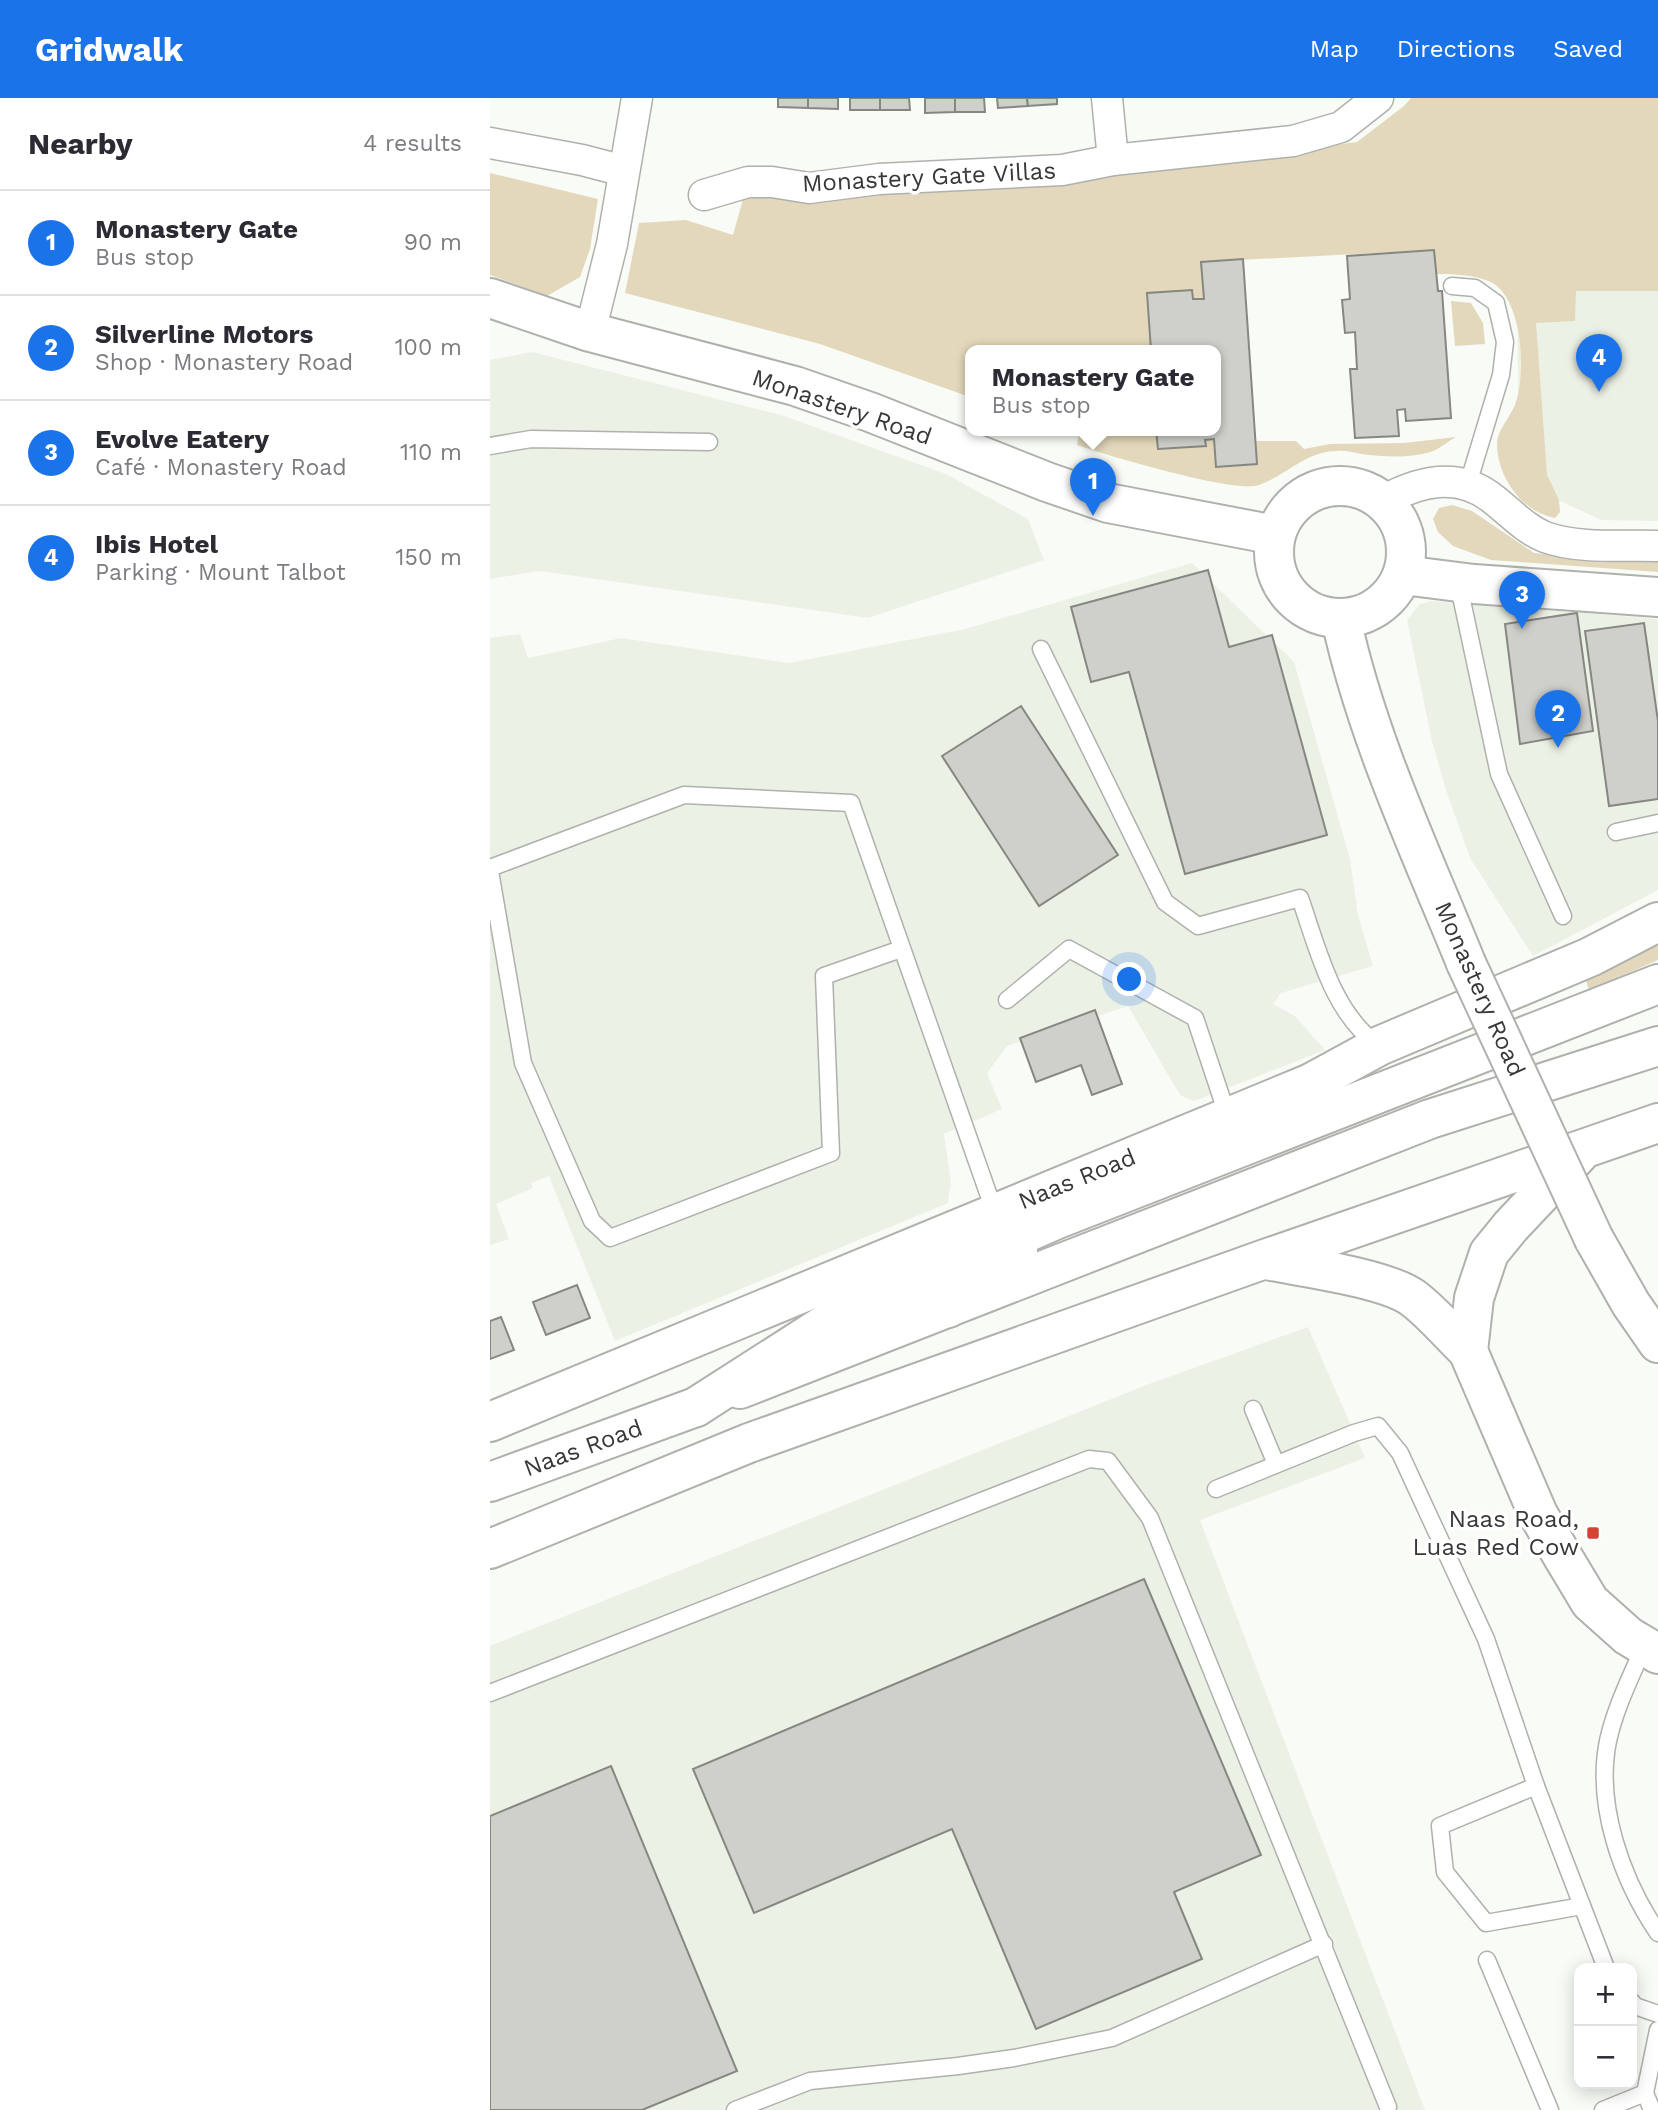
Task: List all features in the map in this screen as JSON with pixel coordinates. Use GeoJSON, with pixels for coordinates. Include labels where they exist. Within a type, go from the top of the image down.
{"type":"FeatureCollection","features":[{"type":"Feature","properties":{"kind":"main road","name":"Monastery Road"},"geometry":{"type":"LineString","coordinates":[[490,298],[590,332],[795,386],[870,411],[1046,482],[1108,503],[1275,535]]}},
{"type":"Feature","properties":{"kind":"main road"},"geometry":{"type":"LineString","coordinates":[[1342,485],[1364,490],[1382,501],[1396,516],[1405,535],[1407,555],[1403,575],[1393,593],[1379,607],[1361,616],[1341,619],[1321,616],[1302,607],[1287,593],[1277,575],[1273,555],[1275,535],[1285,515],[1300,499],[1320,489],[1342,485]]}},
{"type":"Feature","properties":{"kind":"main road"},"geometry":{"type":"LineString","coordinates":[[1403,575],[1458,582],[1658,597]]}},
{"type":"Feature","properties":{"kind":"main road","name":"Monastery Road"},"geometry":{"type":"LineString","coordinates":[[1341,619],[1357,682],[1386,768],[1466,963],[1594,1239],[1631,1304],[1658,1343]]}},
{"type":"Feature","properties":{"kind":"main road","name":"Naas Road"},"geometry":{"type":"LineString","coordinates":[[490,1422],[1311,1083],[1379,1046],[1590,957],[1658,922]]}},
{"type":"Feature","properties":{"kind":"main road"},"geometry":{"type":"LineString","coordinates":[[696,1407],[838,1316],[1055,1220],[1658,984]]}},
{"type":"Feature","properties":{"kind":"main road","name":"Naas Road"},"geometry":{"type":"LineString","coordinates":[[490,1482],[696,1407],[1430,1119],[1658,1046]]}},
{"type":"Feature","properties":{"kind":"main road"},"geometry":{"type":"LineString","coordinates":[[490,1549],[749,1443],[1265,1259],[1658,1123]]}},
{"type":"Feature","properties":{"kind":"main road"},"geometry":{"type":"LineString","coordinates":[[1468,1351],[1474,1298],[1489,1253],[1583,1149]]}},
{"type":"Feature","properties":{"kind":"main road"},"geometry":{"type":"LineString","coordinates":[[948,1308],[1055,1220]]}},
{"type":"Feature","properties":{"kind":"main road"},"geometry":{"type":"LineString","coordinates":[[1265,1259],[1341,1274],[1412,1297],[1468,1351],[1538,1514],[1590,1602],[1628,1636],[1651,1650]]}},
{"type":"Feature","properties":{"kind":"street"},"geometry":{"type":"LineString","coordinates":[[590,332],[612,244],[637,98]]}},
{"type":"Feature","properties":{"kind":"street"},"geometry":{"type":"LineString","coordinates":[[1107,98],[1113,160]]}},
{"type":"Feature","properties":{"kind":"street","name":"Monastery Gate Villas"},"geometry":{"type":"LineString","coordinates":[[704,195],[748,182],[772,182],[809,188],[879,179],[1062,170],[1113,160],[1293,141],[1341,127],[1378,98]]}},
{"type":"Feature","properties":{"kind":"street"},"geometry":{"type":"LineString","coordinates":[[490,143],[582,160],[624,171]]}},
{"type":"Feature","properties":{"kind":"street"},"geometry":{"type":"LineString","coordinates":[[1382,501],[1408,487],[1438,481],[1468,484],[1490,496],[1522,523],[1546,537],[1581,543],[1658,546]]}},
{"type":"Feature","properties":{"kind":"lane"},"geometry":{"type":"LineString","coordinates":[[1452,286],[1475,288],[1496,303],[1506,342],[1501,375],[1468,484]]}},
{"type":"Feature","properties":{"kind":"lane"},"geometry":{"type":"LineString","coordinates":[[490,446],[531,439],[709,442]]}},
{"type":"Feature","properties":{"kind":"lane"},"geometry":{"type":"LineString","coordinates":[[1458,582],[1499,774],[1563,916]]}},
{"type":"Feature","properties":{"kind":"lane"},"geometry":{"type":"LineString","coordinates":[[1041,649],[1165,902],[1198,926],[1300,898],[1329,978],[1349,1019],[1379,1046]]}},
{"type":"Feature","properties":{"kind":"lane"},"geometry":{"type":"LineString","coordinates":[[901,949],[824,976],[831,1153],[610,1238],[592,1221],[523,1063],[490,870],[684,795],[851,803],[995,1213]]}},
{"type":"Feature","properties":{"kind":"lane"},"geometry":{"type":"LineString","coordinates":[[1616,832],[1658,822]]}},
{"type":"Feature","properties":{"kind":"lane"},"geometry":{"type":"LineString","coordinates":[[1007,1000],[1069,948],[1195,1017],[1228,1117]]}},
{"type":"Feature","properties":{"kind":"lane"},"geometry":{"type":"LineString","coordinates":[[1253,1409],[1276,1464]]}},
{"type":"Feature","properties":{"kind":"lane"},"geometry":{"type":"LineString","coordinates":[[1216,1489],[1354,1433],[1378,1426],[1400,1453],[1486,1639],[1536,1786],[1604,1963]]}},
{"type":"Feature","properties":{"kind":"lane"},"geometry":{"type":"LineString","coordinates":[[490,1693],[1090,1459],[1108,1461],[1150,1518],[1388,2108]]}},
{"type":"Feature","properties":{"kind":"lane"},"geometry":{"type":"LineString","coordinates":[[1651,1650],[1618,1707],[1608,1741],[1604,1787],[1611,1829],[1640,1905],[1658,1933]]}},
{"type":"Feature","properties":{"kind":"lane"},"geometry":{"type":"LineString","coordinates":[[1536,1786],[1440,1826],[1444,1872],[1486,1923],[1582,1906]]}},
{"type":"Feature","properties":{"kind":"lane"},"geometry":{"type":"LineString","coordinates":[[735,2110],[810,2081],[970,2065],[1112,2038],[1324,1944]]}},
{"type":"Feature","properties":{"kind":"lane"},"geometry":{"type":"LineString","coordinates":[[1487,1960],[1550,2110]]}},
{"type":"Feature","properties":{"kind":"lane"},"geometry":{"type":"LineString","coordinates":[[1637,2007],[1658,2014]]}},
{"type":"Feature","properties":{"kind":"lane"},"geometry":{"type":"LineString","coordinates":[[1652,2110],[1645,2093],[1658,2030]]}},
{"type":"Feature","properties":{"kind":"lane"},"geometry":{"type":"LineString","coordinates":[[1603,2110],[1645,2093]]}},
{"type":"Feature","properties":{"kind":"shaded area"},"geometry":{"type":"Polygon","coordinates":[[[1411,98],[1658,98],[1658,291],[1576,291],[1575,321],[1536,323],[1547,475],[1559,500],[1560,512],[1555,518],[1532,509],[1522,501],[1507,480],[1498,456],[1498,438],[1515,405],[1520,377],[1520,343],[1513,311],[1506,297],[1493,283],[1469,276],[1436,274],[1434,250],[1201,262],[1204,299],[1193,299],[1192,290],[1147,293],[1151,345],[965,345],[965,395],[820,344],[625,293],[639,223],[686,220],[733,235],[745,192],[803,202],[870,192],[1007,188],[1357,142],[1411,98]]]}},
{"type":"Feature","properties":{"kind":"shaded area"},"geometry":{"type":"Polygon","coordinates":[[[490,173],[598,199],[590,249],[580,277],[547,296],[490,275],[490,173]]]}},
{"type":"Feature","properties":{"kind":"shaded area"},"geometry":{"type":"Polygon","coordinates":[[[1658,264],[1658,521],[1601,520],[1554,498],[1543,506],[1519,504],[1517,266],[1658,264]]]}},
{"type":"Feature","properties":{"kind":"shaded area"},"geometry":{"type":"Polygon","coordinates":[[[1451,301],[1471,303],[1483,323],[1485,344],[1455,346],[1451,301]]]}},
{"type":"Feature","properties":{"kind":"shaded area"},"geometry":{"type":"Polygon","coordinates":[[[532,352],[781,415],[946,474],[1028,519],[1044,560],[868,618],[540,571],[490,579],[490,360],[532,352]]]}},
{"type":"Feature","properties":{"kind":"shaded area"},"geometry":{"type":"Polygon","coordinates":[[[1079,436],[1157,436],[1158,449],[1205,446],[1205,440],[1214,439],[1217,467],[1257,464],[1256,441],[1296,441],[1304,449],[1330,444],[1404,443],[1456,437],[1433,451],[1409,456],[1326,452],[1306,459],[1259,485],[1246,486],[1170,472],[1077,445],[1079,436]]]}},
{"type":"Feature","properties":{"kind":"shaded area"},"geometry":{"type":"Polygon","coordinates":[[[1452,505],[1472,511],[1534,553],[1658,562],[1658,572],[1491,560],[1453,546],[1438,532],[1433,519],[1439,508],[1452,505]]]}},
{"type":"Feature","properties":{"kind":"shaded area"},"geometry":{"type":"Polygon","coordinates":[[[1192,563],[1294,662],[1350,859],[1358,915],[1373,966],[1281,993],[1273,1004],[1295,1016],[1325,1050],[1194,1101],[1180,1095],[1128,1006],[1007,1046],[987,1073],[1002,1109],[944,1134],[951,1182],[948,1203],[615,1341],[549,1176],[531,1183],[533,1188],[496,1204],[509,1239],[490,1245],[490,638],[520,634],[528,658],[621,638],[789,663],[965,629],[1192,563]]]}},
{"type":"Feature","properties":{"kind":"shaded area"},"geometry":{"type":"Polygon","coordinates":[[[1432,601],[1658,619],[1658,890],[1533,956],[1470,858],[1432,741],[1407,620],[1420,604],[1432,601]]]}},
{"type":"Feature","properties":{"kind":"shaded area"},"geometry":{"type":"Polygon","coordinates":[[[1658,944],[1658,960],[1589,990],[1586,981],[1658,944]]]}},
{"type":"Feature","properties":{"kind":"shaded area"},"geometry":{"type":"Polygon","coordinates":[[[1308,1327],[1365,1458],[1200,1520],[1425,2110],[490,2110],[490,1646],[1149,1384],[1308,1327]]]}},
{"type":"Feature","properties":{"kind":"building"},"geometry":{"type":"Polygon","coordinates":[[[778,98],[808,98],[808,108],[778,107],[778,98]]]}},
{"type":"Feature","properties":{"kind":"building"},"geometry":{"type":"Polygon","coordinates":[[[808,98],[838,98],[838,109],[808,108],[808,98]]]}},
{"type":"Feature","properties":{"kind":"building"},"geometry":{"type":"Polygon","coordinates":[[[850,98],[880,98],[880,110],[850,110],[850,98]]]}},
{"type":"Feature","properties":{"kind":"building"},"geometry":{"type":"Polygon","coordinates":[[[880,98],[909,98],[910,110],[880,110],[880,98]]]}},
{"type":"Feature","properties":{"kind":"building"},"geometry":{"type":"Polygon","coordinates":[[[925,98],[955,98],[955,112],[925,113],[925,98]]]}},
{"type":"Feature","properties":{"kind":"building"},"geometry":{"type":"Polygon","coordinates":[[[955,98],[984,98],[985,112],[955,112],[955,98]]]}},
{"type":"Feature","properties":{"kind":"building"},"geometry":{"type":"Polygon","coordinates":[[[997,98],[1027,98],[1028,106],[998,108],[997,98]]]}},
{"type":"Feature","properties":{"kind":"building"},"geometry":{"type":"Polygon","coordinates":[[[1027,98],[1057,98],[1057,104],[1028,106],[1027,98]]]}},
{"type":"Feature","properties":{"kind":"building"},"geometry":{"type":"Polygon","coordinates":[[[1434,250],[1438,291],[1442,291],[1451,418],[1406,421],[1405,409],[1397,410],[1399,436],[1355,438],[1350,369],[1357,369],[1355,332],[1345,333],[1342,300],[1350,299],[1347,256],[1434,250]]]}},
{"type":"Feature","properties":{"kind":"building"},"geometry":{"type":"Polygon","coordinates":[[[1243,259],[1257,464],[1216,467],[1214,439],[1205,440],[1206,446],[1158,449],[1157,436],[1221,436],[1221,345],[1151,345],[1147,293],[1192,290],[1193,299],[1204,299],[1201,262],[1243,259]]]}},
{"type":"Feature","properties":{"kind":"building"},"geometry":{"type":"Polygon","coordinates":[[[1208,570],[1229,647],[1272,635],[1327,835],[1185,874],[1129,672],[1091,682],[1071,607],[1208,570]]]}},
{"type":"Feature","properties":{"kind":"building"},"geometry":{"type":"Polygon","coordinates":[[[1577,613],[1593,731],[1520,744],[1505,624],[1577,613]]]}},
{"type":"Feature","properties":{"kind":"building"},"geometry":{"type":"Polygon","coordinates":[[[1644,623],[1658,721],[1658,799],[1609,806],[1585,631],[1644,623]]]}},
{"type":"Feature","properties":{"kind":"building"},"geometry":{"type":"Polygon","coordinates":[[[1021,706],[1118,855],[1039,906],[942,756],[1021,706]]]}},
{"type":"Feature","properties":{"kind":"building"},"geometry":{"type":"Polygon","coordinates":[[[1095,1010],[1122,1084],[1092,1095],[1081,1065],[1036,1082],[1020,1038],[1095,1010]]]}},
{"type":"Feature","properties":{"kind":"building"},"geometry":{"type":"Polygon","coordinates":[[[577,1285],[590,1318],[546,1335],[533,1302],[577,1285]]]}},
{"type":"Feature","properties":{"kind":"building"},"geometry":{"type":"Polygon","coordinates":[[[501,1317],[514,1350],[490,1359],[490,1321],[501,1317]]]}},
{"type":"Feature","properties":{"kind":"building"},"geometry":{"type":"Polygon","coordinates":[[[1144,1579],[1261,1855],[1174,1892],[1202,1959],[1036,2029],[952,1829],[754,1913],[693,1769],[1144,1579]]]}},
{"type":"Feature","properties":{"kind":"building"},"geometry":{"type":"Polygon","coordinates":[[[611,1766],[737,2071],[642,2110],[490,2110],[490,1816],[611,1766]]]}},
{"type":"Feature","properties":{"kind":"place","name":"Ibis Hotel"},"geometry":{"type":"Point","coordinates":[1599,392]}},
{"type":"Feature","properties":{"kind":"place","name":"Monastery Gate"},"geometry":{"type":"Point","coordinates":[1093,516]}},
{"type":"Feature","properties":{"kind":"place","name":"Evolve Eatery"},"geometry":{"type":"Point","coordinates":[1522,629]}},
{"type":"Feature","properties":{"kind":"place","name":"Silverline Motors"},"geometry":{"type":"Point","coordinates":[1558,748]}},
{"type":"Feature","properties":{"kind":"place","name":"Naas Road, Luas Red Cow"},"geometry":{"type":"Point","coordinates":[1593,1533]}}]}
